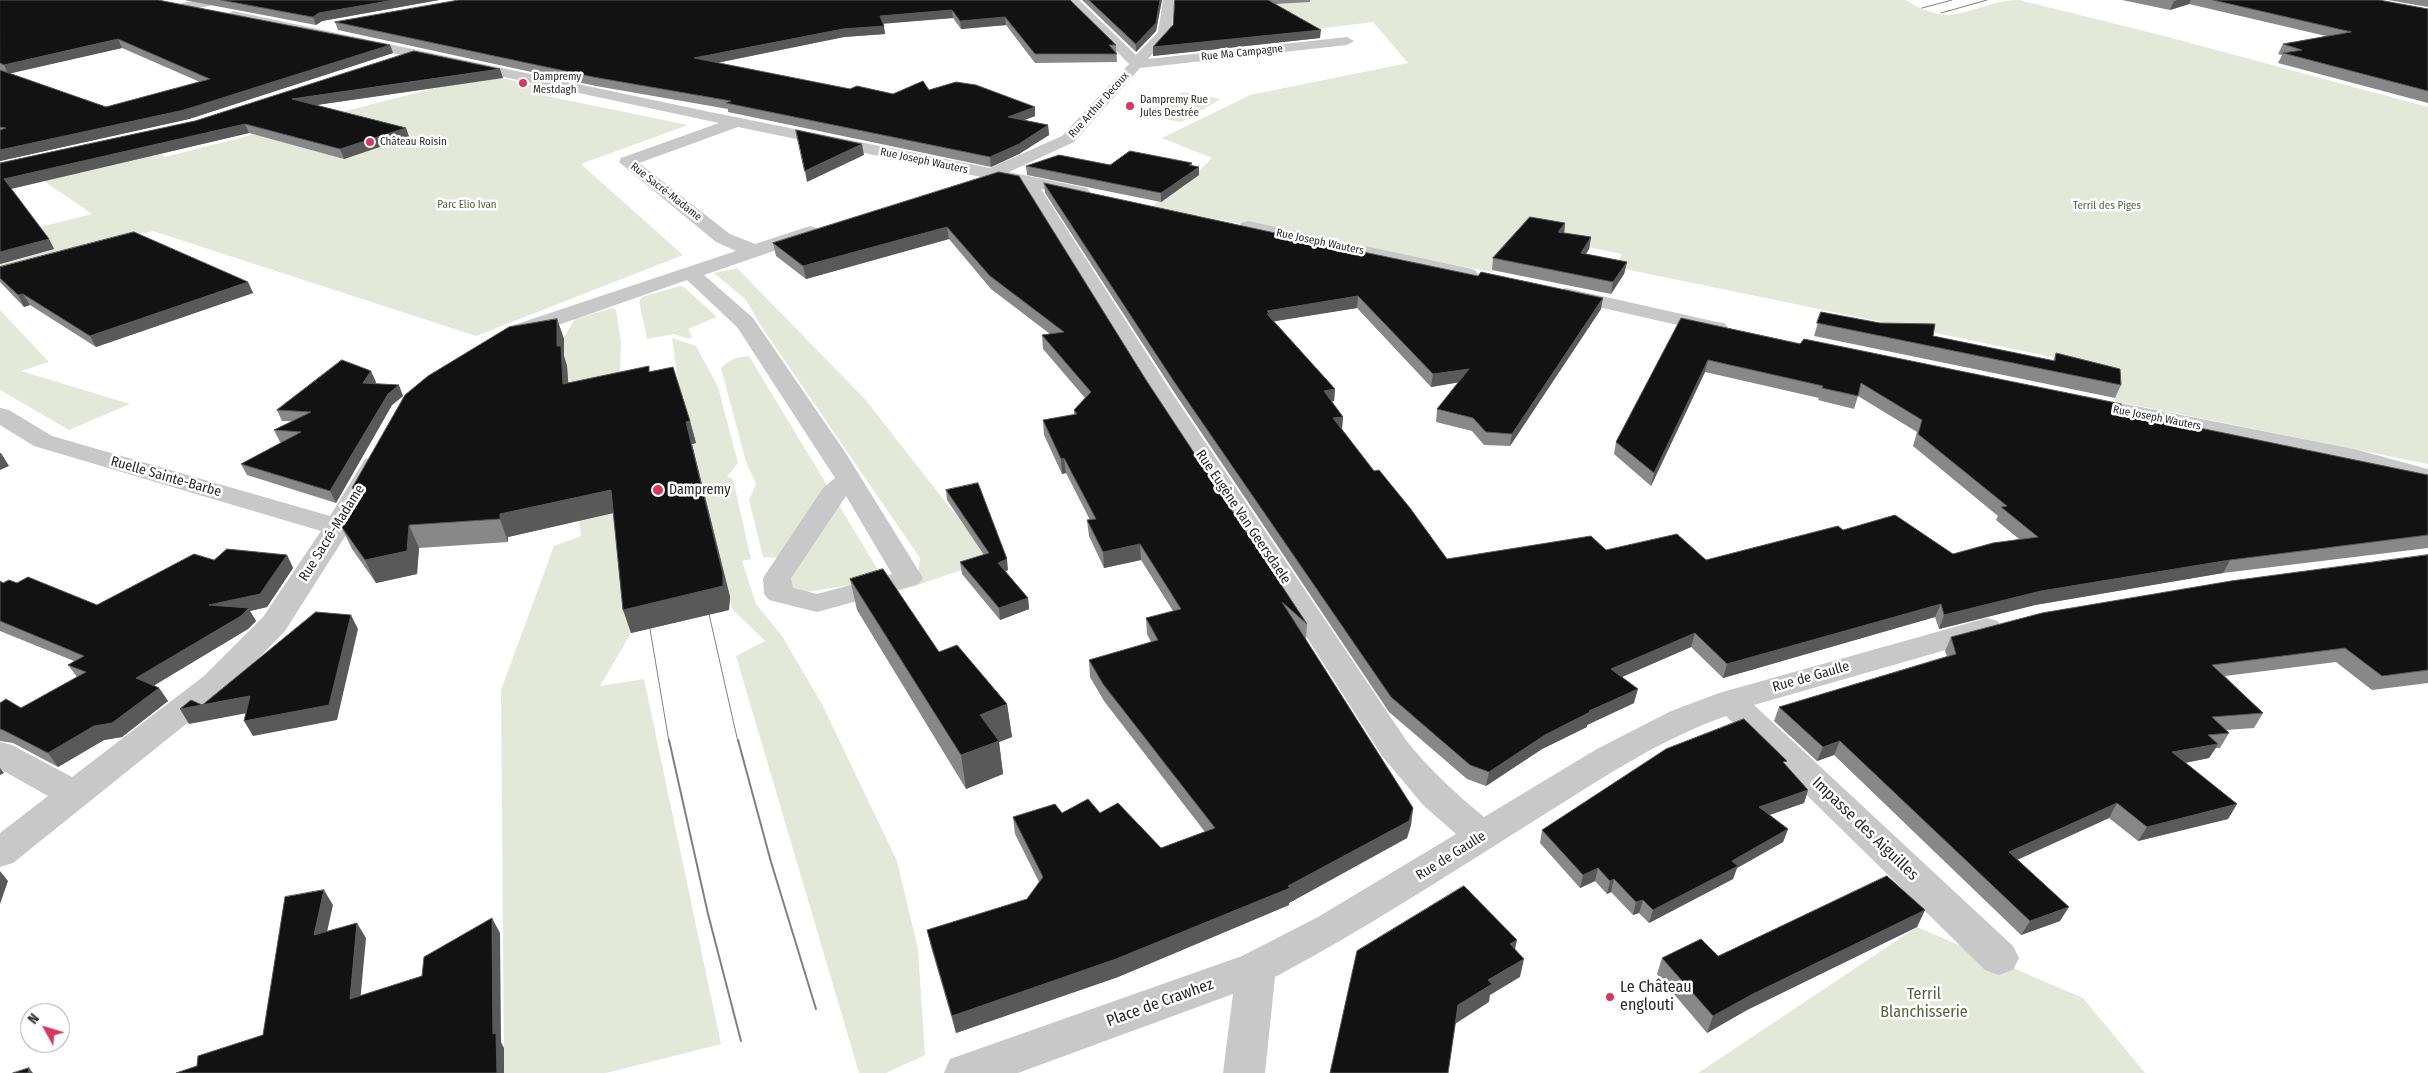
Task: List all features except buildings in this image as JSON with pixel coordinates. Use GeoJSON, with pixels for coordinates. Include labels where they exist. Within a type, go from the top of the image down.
{"type":"FeatureCollection","features":[{"type":"Feature","properties":{"kind":"street"},"geometry":{"type":"LineString","coordinates":[[186,6],[220,0]]}},
{"type":"Feature","properties":{"kind":"street"},"geometry":{"type":"LineString","coordinates":[[1072,0],[1137,64]]}},
{"type":"Feature","properties":{"kind":"street","name":"Rue Arthur Decoux"},"geometry":{"type":"LineString","coordinates":[[991,175],[1066,141],[1164,33],[1169,0]]}},
{"type":"Feature","properties":{"kind":"street","name":"Rue Joseph Wauters"},"geometry":{"type":"LineString","coordinates":[[170,3],[308,29],[738,122],[1098,196]]}},
{"type":"Feature","properties":{"kind":"street"},"geometry":{"type":"LineString","coordinates":[[308,29],[336,24]]}},
{"type":"Feature","properties":{"kind":"street","name":"Rue Ma Campagne"},"geometry":{"type":"LineString","coordinates":[[1137,64],[1347,41]]}},
{"type":"Feature","properties":{"kind":"street"},"geometry":{"type":"LineString","coordinates":[[379,64],[416,52]]}},
{"type":"Feature","properties":{"kind":"street","name":"Rue Sacré-Madame"},"geometry":{"type":"LineString","coordinates":[[738,122],[628,162],[723,238],[754,251]]}},
{"type":"Feature","properties":{"kind":"street"},"geometry":{"type":"LineString","coordinates":[[954,186],[991,175]]}},
{"type":"Feature","properties":{"kind":"street","name":"Rue Eugène Van Geersdaele"},"geometry":{"type":"LineString","coordinates":[[1026,180],[1160,394],[1295,595],[1394,748],[1415,775],[1435,796],[1482,836]]}},
{"type":"Feature","properties":{"kind":"street","name":"Rue Joseph Wauters"},"geometry":{"type":"LineString","coordinates":[[1230,224],[1492,279]]}},
{"type":"Feature","properties":{"kind":"street"},"geometry":{"type":"LineString","coordinates":[[494,342],[508,334],[827,227]]}},
{"type":"Feature","properties":{"kind":"street"},"geometry":{"type":"LineString","coordinates":[[691,273],[745,323],[848,479],[909,578],[817,602],[779,594],[777,578],[832,494],[848,479]]}},
{"type":"Feature","properties":{"kind":"street"},"geometry":{"type":"LineString","coordinates":[[1550,291],[1737,332]]}},
{"type":"Feature","properties":{"kind":"street","name":"Rue Joseph Wauters"},"geometry":{"type":"LineString","coordinates":[[2067,400],[2354,457],[2428,477]]}},
{"type":"Feature","properties":{"kind":"street","name":"Ruelle Sainte-Barbe"},"geometry":{"type":"LineString","coordinates":[[0,416],[44,441],[337,527]]}},
{"type":"Feature","properties":{"kind":"street","name":"Rue Sacré-Madame"},"geometry":{"type":"LineString","coordinates":[[0,853],[215,684],[268,630],[337,527],[386,442]]}},
{"type":"Feature","properties":{"kind":"street","name":"Rue de Gaulle"},"geometry":{"type":"LineString","coordinates":[[1256,968],[1332,928],[1646,737],[1730,701],[2017,620]]}},
{"type":"Feature","properties":{"kind":"street","name":"Impasse des Aiguilles"},"geometry":{"type":"LineString","coordinates":[[1730,701],[1999,958]]}},
{"type":"Feature","properties":{"kind":"street"},"geometry":{"type":"LineString","coordinates":[[0,754],[74,794]]}},
{"type":"Feature","properties":{"kind":"street"},"geometry":{"type":"LineString","coordinates":[[1244,1073],[1256,968]]}},
{"type":"Feature","properties":{"kind":"street","name":"Place de Crawhez"},"geometry":{"type":"LineString","coordinates":[[965,1073],[1256,968]]}},
{"type":"Feature","properties":{"kind":"green space","name":"Terril des Piges"},"geometry":{"type":"Polygon","coordinates":[[[1232,0],[1906,0],[1926,10],[1950,15],[2001,2],[2019,0],[2168,37],[2428,107],[2428,464],[2115,401],[2115,370],[1615,267],[1622,254],[1523,234],[1492,272],[1153,207],[1167,192],[1182,189],[1212,158],[1162,138],[1250,95],[1408,63],[1373,22],[1221,41],[1232,0]]]}},
{"type":"Feature","properties":{"kind":"green space","name":"Parc Elio Ivan"},"geometry":{"type":"Polygon","coordinates":[[[487,75],[548,88],[532,93],[688,125],[581,164],[683,255],[476,336],[153,231],[0,272],[0,237],[92,214],[19,164],[154,149],[165,157],[487,75]]]}},
{"type":"Feature","properties":{"kind":"green space"},"geometry":{"type":"Polygon","coordinates":[[[1183,92],[1221,99],[1181,122],[1142,115],[1183,92]]]}},
{"type":"Feature","properties":{"kind":"green space"},"geometry":{"type":"Polygon","coordinates":[[[737,268],[864,398],[991,560],[891,594],[893,587],[918,576],[920,558],[761,326],[746,300],[714,273],[737,268]]]}},
{"type":"Feature","properties":{"kind":"green space"},"geometry":{"type":"Polygon","coordinates":[[[680,286],[685,288],[717,317],[688,329],[692,337],[689,339],[674,334],[647,339],[639,301],[642,297],[680,286]]]}},
{"type":"Feature","properties":{"kind":"green space"},"geometry":{"type":"Polygon","coordinates":[[[612,308],[616,310],[621,342],[620,370],[609,397],[631,633],[600,686],[644,679],[721,1044],[606,1073],[504,1073],[501,690],[554,546],[581,536],[572,460],[563,339],[575,319],[612,308]]]}},
{"type":"Feature","properties":{"kind":"green space"},"geometry":{"type":"Polygon","coordinates":[[[0,310],[49,362],[21,371],[130,404],[69,430],[0,390],[0,310]]]}},
{"type":"Feature","properties":{"kind":"green space"},"geometry":{"type":"Polygon","coordinates":[[[672,338],[696,346],[718,387],[738,463],[727,477],[733,479],[751,559],[742,561],[756,604],[782,636],[822,704],[897,861],[918,949],[925,1055],[886,1073],[859,1073],[736,656],[765,641],[732,609],[679,387],[672,338]]]}},
{"type":"Feature","properties":{"kind":"green space"},"geometry":{"type":"Polygon","coordinates":[[[749,356],[827,485],[778,558],[763,557],[749,500],[756,484],[746,462],[721,368],[727,362],[734,359],[749,356]]]}},
{"type":"Feature","properties":{"kind":"green space"},"geometry":{"type":"Polygon","coordinates":[[[837,502],[878,570],[864,583],[800,593],[788,591],[792,569],[837,502]]]}},
{"type":"Feature","properties":{"kind":"green space","name":"Terril Blanchisserie"},"geometry":{"type":"Polygon","coordinates":[[[1917,927],[2083,998],[2145,1073],[1698,1073],[1917,927]]]}},
{"type":"Feature","properties":{"kind":"tram line"},"geometry":{"type":"LineString","coordinates":[[1922,8],[1952,0]]}},
{"type":"Feature","properties":{"kind":"tram line"},"geometry":{"type":"LineString","coordinates":[[1941,13],[1987,0]]}},
{"type":"Feature","properties":{"kind":"tram line"},"geometry":{"type":"LineString","coordinates":[[709,614],[738,742]]}},
{"type":"Feature","properties":{"kind":"tram line"},"geometry":{"type":"LineString","coordinates":[[650,629],[669,742]]}},
{"type":"Feature","properties":{"kind":"tram line"},"geometry":{"type":"LineString","coordinates":[[669,740],[708,914],[741,1041]]}},
{"type":"Feature","properties":{"kind":"tram line"},"geometry":{"type":"LineString","coordinates":[[738,740],[771,862],[816,1009]]}},
{"type":"Feature","properties":{"kind":"place","name":"Dampremy Mestdagh"},"geometry":{"type":"Point","coordinates":[523,83]}},
{"type":"Feature","properties":{"kind":"place","name":"Dampremy Rue Jules Destrée"},"geometry":{"type":"Point","coordinates":[1130,106]}},
{"type":"Feature","properties":{"kind":"place","name":"Château Roisin"},"geometry":{"type":"Point","coordinates":[370,142]}},
{"type":"Feature","properties":{"kind":"place","name":"Dampremy"},"geometry":{"type":"Point","coordinates":[658,490]}},
{"type":"Feature","properties":{"kind":"place","name":"Le Château englouti"},"geometry":{"type":"Point","coordinates":[1610,997]}}]}
